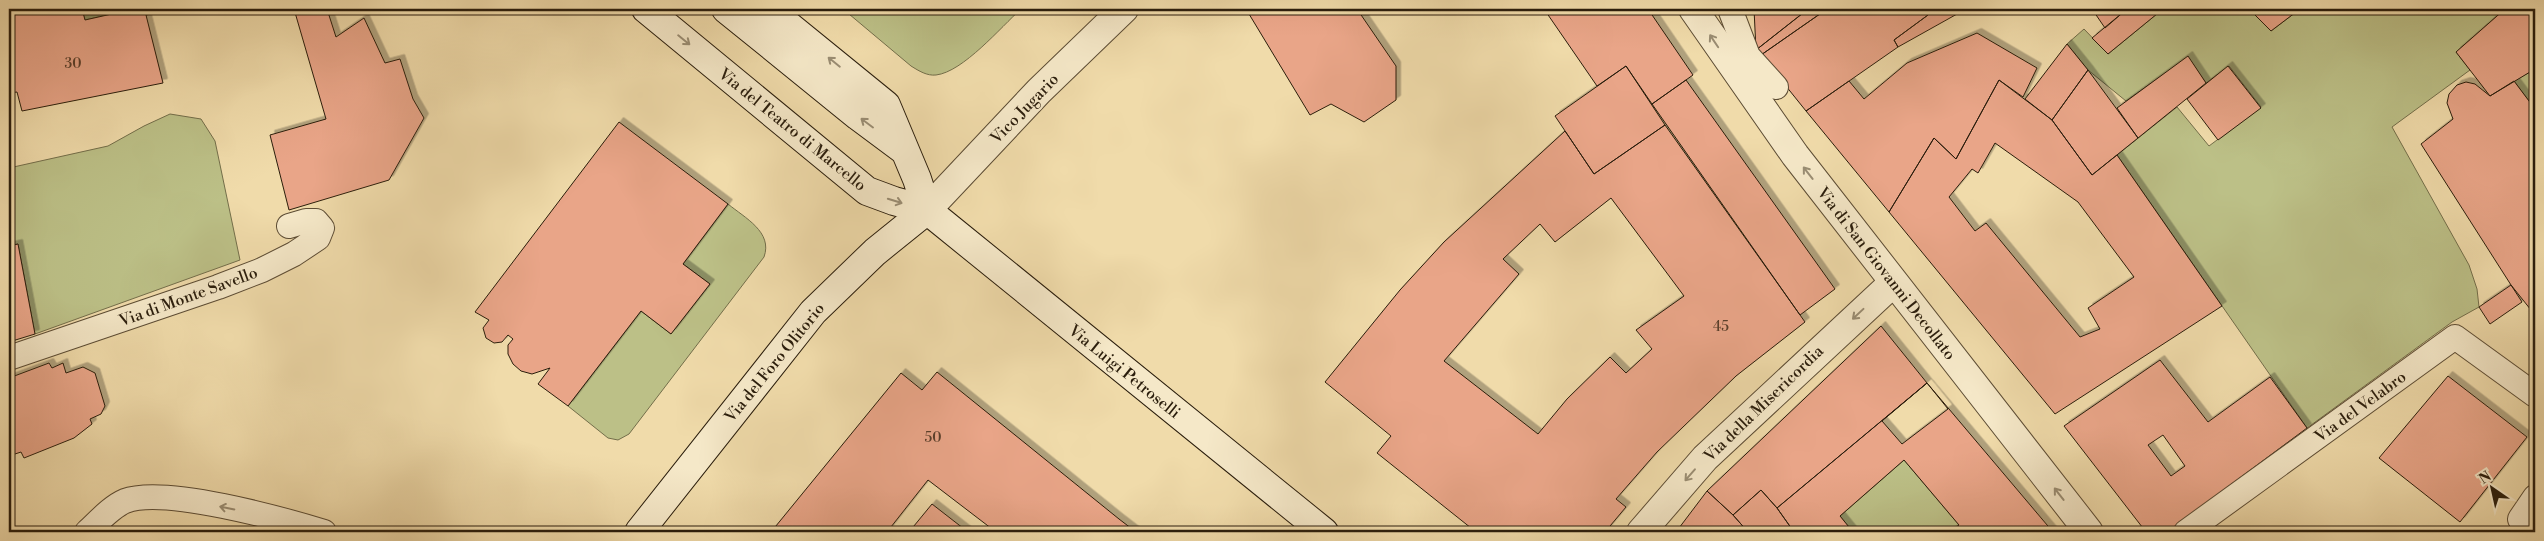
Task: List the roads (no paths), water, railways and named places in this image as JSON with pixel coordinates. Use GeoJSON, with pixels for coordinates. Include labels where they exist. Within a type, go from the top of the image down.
{"type":"FeatureCollection","features":[{"type":"Feature","properties":{"kind":"street","name":"Via del Teatro di Marcello"},"geometry":{"type":"LineString","coordinates":[[646,9],[868,191],[894,202],[927,210]]}},
{"type":"Feature","properties":{"kind":"street"},"geometry":{"type":"LineString","coordinates":[[726,9],[858,116],[906,152]]}},
{"type":"Feature","properties":{"kind":"street"},"geometry":{"type":"LineString","coordinates":[[768,9],[886,105],[906,152],[927,210]]}},
{"type":"Feature","properties":{"kind":"street","name":"Vico Jugario"},"geometry":{"type":"LineString","coordinates":[[927,210],[1040,91],[1124,9]]}},
{"type":"Feature","properties":{"kind":"street","name":"Via di San Giovanni Decollato"},"geometry":{"type":"LineString","coordinates":[[1693,9],[1795,155],[2089,532]]}},
{"type":"Feature","properties":{"kind":"street","name":"Via del Foro Olitorio"},"geometry":{"type":"LineString","coordinates":[[639,532],[813,312],[830,293],[875,252],[927,210]]}},
{"type":"Feature","properties":{"kind":"street","name":"Via Luigi Petroselli"},"geometry":{"type":"LineString","coordinates":[[927,210],[1324,532]]}},
{"type":"Feature","properties":{"kind":"street","name":"Via della Misericordia"},"geometry":{"type":"LineString","coordinates":[[1641,532],[1705,458],[1894,282]]}},
{"type":"Feature","properties":{"kind":"lane"},"geometry":{"type":"LineString","coordinates":[[1730,9],[1748,56],[1776,88]]}},
{"type":"Feature","properties":{"kind":"lane","name":"Via di Monte Savello"},"geometry":{"type":"LineString","coordinates":[[9,358],[218,287],[262,270],[294,254],[318,238],[322,228],[316,222],[306,221],[289,226]]}},
{"type":"Feature","properties":{"kind":"lane","name":"Via del Velabro"},"geometry":{"type":"LineString","coordinates":[[2186,532],[2455,337],[2535,395]]}},
{"type":"Feature","properties":{"kind":"lane"},"geometry":{"type":"LineString","coordinates":[[2520,519],[2535,497]]}},
{"type":"Feature","properties":{"kind":"lane"},"geometry":{"type":"LineString","coordinates":[[86,532],[124,502],[147,498],[186,500],[219,506],[275,517],[324,532]]}}]}
